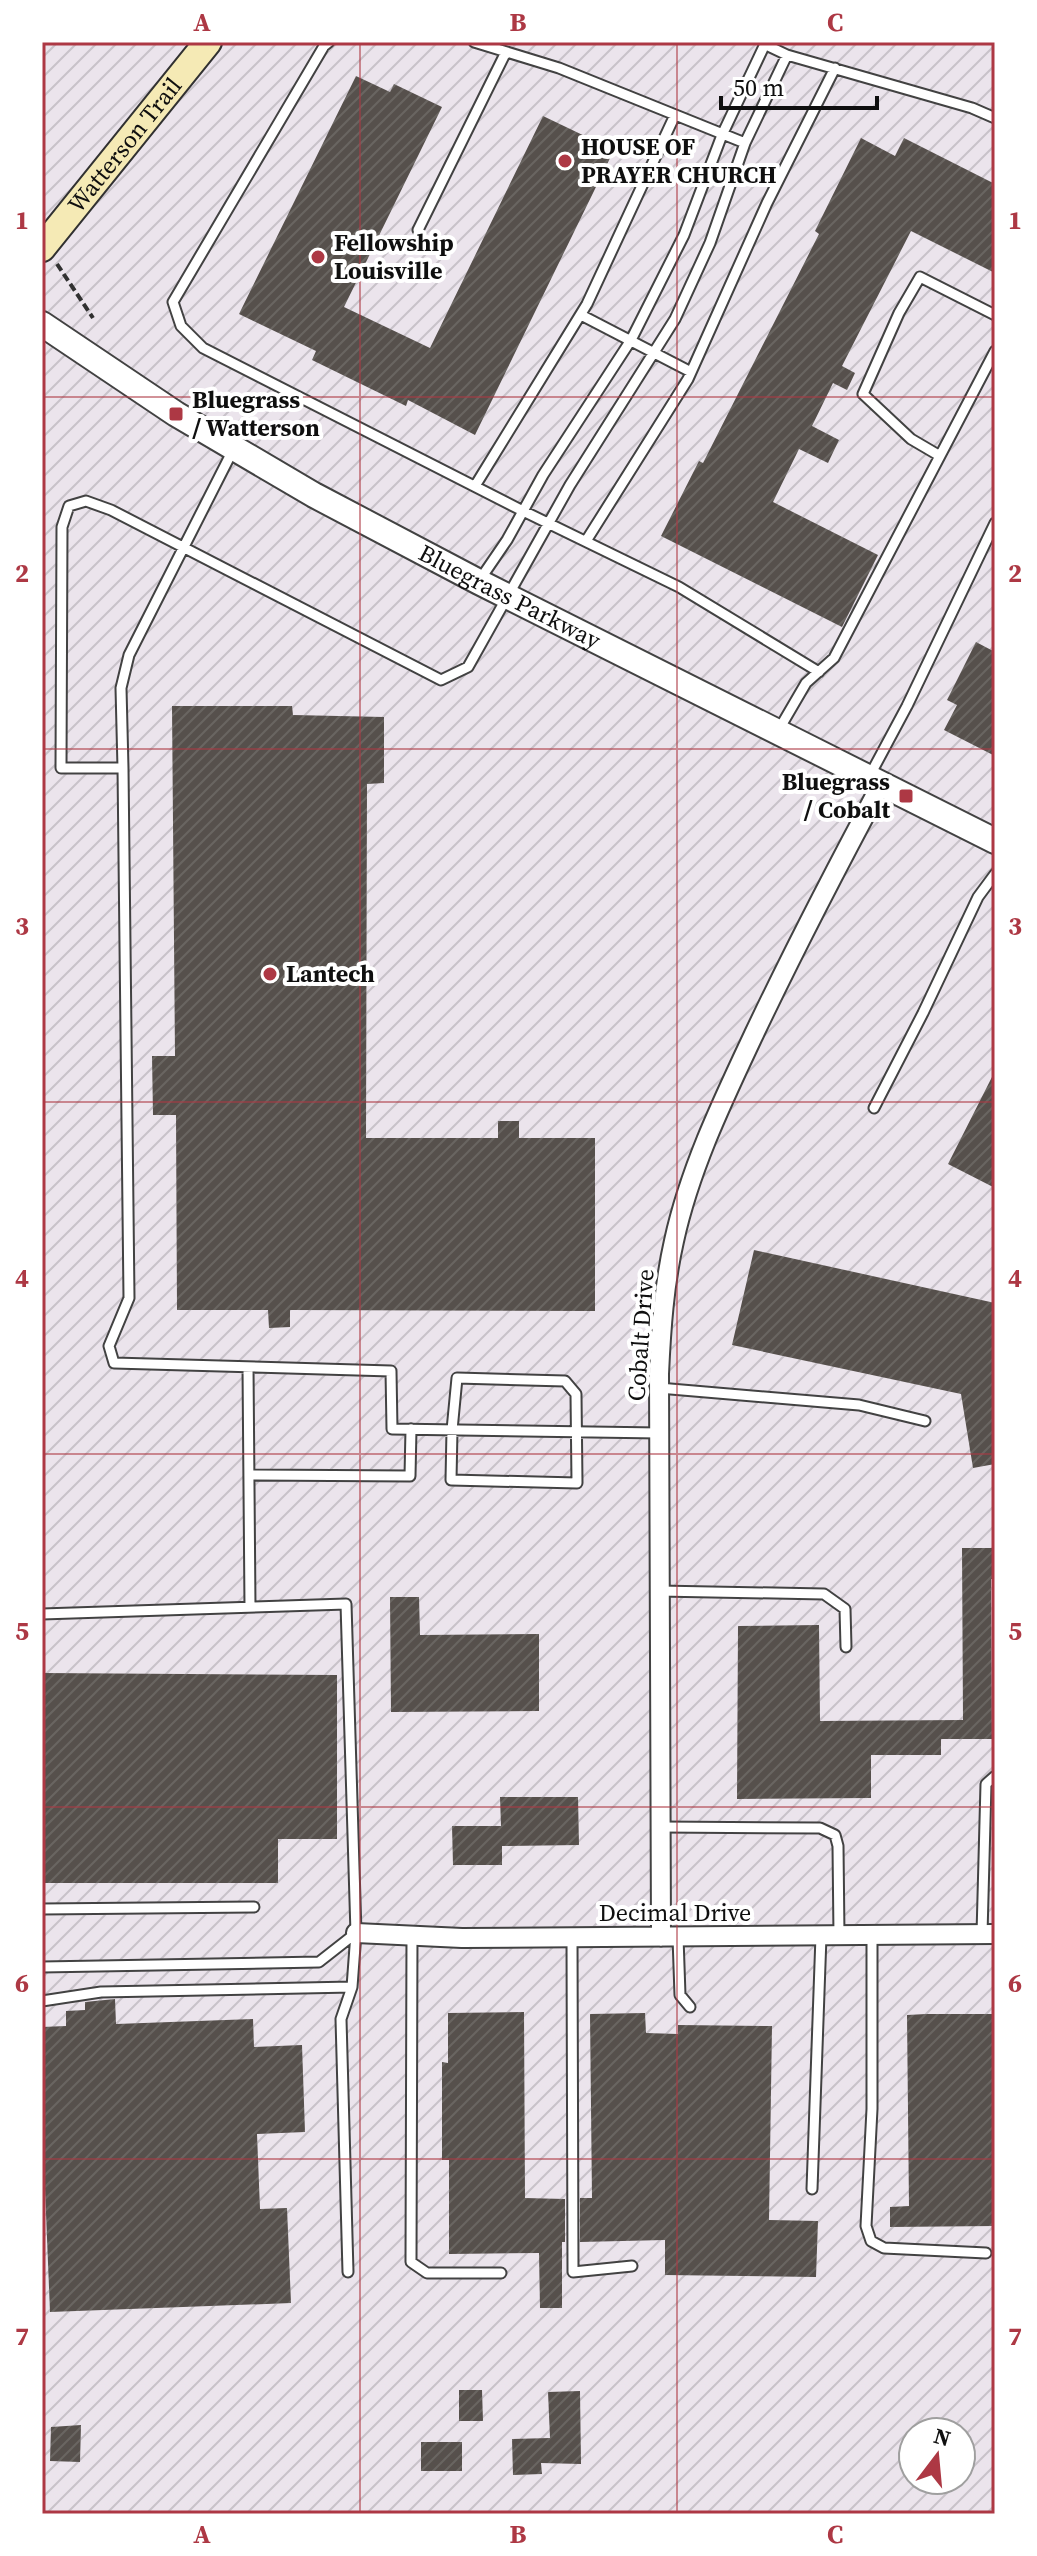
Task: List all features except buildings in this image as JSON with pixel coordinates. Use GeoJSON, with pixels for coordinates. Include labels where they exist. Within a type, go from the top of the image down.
{"type":"FeatureCollection","features":[{"type":"Feature","properties":{"kind":"main road","name":"Watterson Trail"},"geometry":{"type":"LineString","coordinates":[[49,255],[208,42]]}},
{"type":"Feature","properties":{"kind":"street","name":"Bluegrass Parkway"},"geometry":{"type":"LineString","coordinates":[[42,324],[234,449],[479,582],[509,594],[995,841]]}},
{"type":"Feature","properties":{"kind":"street","name":"Cobalt Drive"},"geometry":{"type":"LineString","coordinates":[[670,1937],[661,1827],[659,1388],[662,1320],[674,1241],[700,1153],[875,780]]}},
{"type":"Feature","properties":{"kind":"street","name":"Decimal Drive"},"geometry":{"type":"LineString","coordinates":[[356,1933],[462,1938],[989,1934]]}},
{"type":"Feature","properties":{"kind":"lane"},"geometry":{"type":"LineString","coordinates":[[329,42],[173,302],[181,326],[203,348],[679,587],[819,672]]}},
{"type":"Feature","properties":{"kind":"lane"},"geometry":{"type":"LineString","coordinates":[[474,42],[559,68],[745,143]]}},
{"type":"Feature","properties":{"kind":"lane"},"geometry":{"type":"LineString","coordinates":[[479,582],[507,540],[521,510],[631,340],[684,235],[722,135],[765,43],[787,55],[972,108],[995,118]]}},
{"type":"Feature","properties":{"kind":"lane"},"geometry":{"type":"LineString","coordinates":[[418,230],[506,52]]}},
{"type":"Feature","properties":{"kind":"lane"},"geometry":{"type":"LineString","coordinates":[[123,768],[61,768],[62,527],[69,506],[86,501],[111,510],[441,680],[468,667],[548,523],[694,282],[745,143],[787,55]]}},
{"type":"Feature","properties":{"kind":"lane"},"geometry":{"type":"LineString","coordinates":[[586,541],[691,372],[767,203],[835,68]]}},
{"type":"Feature","properties":{"kind":"lane"},"geometry":{"type":"LineString","coordinates":[[475,486],[581,315],[675,115]]}},
{"type":"Feature","properties":{"kind":"lane"},"geometry":{"type":"LineString","coordinates":[[940,456],[911,439],[863,394],[899,313],[920,277],[995,315]]}},
{"type":"Feature","properties":{"kind":"lane"},"geometry":{"type":"LineString","coordinates":[[581,315],[691,372]]}},
{"type":"Feature","properties":{"kind":"lane"},"geometry":{"type":"LineString","coordinates":[[778,731],[806,683],[834,658],[995,351]]}},
{"type":"Feature","properties":{"kind":"lane"},"geometry":{"type":"LineString","coordinates":[[234,449],[129,655],[121,688],[129,1298],[109,1346],[114,1363],[391,1371],[392,1429],[659,1433]]}},
{"type":"Feature","properties":{"kind":"lane"},"geometry":{"type":"LineString","coordinates":[[875,780],[995,523]]}},
{"type":"Feature","properties":{"kind":"lane"},"geometry":{"type":"LineString","coordinates":[[874,1108],[978,897],[995,874]]}},
{"type":"Feature","properties":{"kind":"lane"},"geometry":{"type":"LineString","coordinates":[[248,1367],[250,1607]]}},
{"type":"Feature","properties":{"kind":"lane"},"geometry":{"type":"LineString","coordinates":[[457,1378],[565,1381],[576,1394],[577,1431],[577,1483],[451,1480],[457,1378]]}},
{"type":"Feature","properties":{"kind":"lane"},"geometry":{"type":"LineString","coordinates":[[659,1388],[859,1405],[925,1421]]}},
{"type":"Feature","properties":{"kind":"lane"},"geometry":{"type":"LineString","coordinates":[[249,1475],[410,1476],[411,1429]]}},
{"type":"Feature","properties":{"kind":"lane"},"geometry":{"type":"LineString","coordinates":[[659,1591],[824,1594],[845,1609],[846,1647]]}},
{"type":"Feature","properties":{"kind":"lane"},"geometry":{"type":"LineString","coordinates":[[42,1614],[346,1604],[356,1933],[352,1987],[341,2019],[348,2272]]}},
{"type":"Feature","properties":{"kind":"lane"},"geometry":{"type":"LineString","coordinates":[[989,1934],[986,1784],[995,1776]]}},
{"type":"Feature","properties":{"kind":"lane"},"geometry":{"type":"LineString","coordinates":[[661,1827],[820,1828],[835,1835],[838,1846],[812,2189]]}},
{"type":"Feature","properties":{"kind":"lane"},"geometry":{"type":"LineString","coordinates":[[42,1909],[254,1907]]}},
{"type":"Feature","properties":{"kind":"lane"},"geometry":{"type":"LineString","coordinates":[[42,1967],[319,1962],[356,1933]]}},
{"type":"Feature","properties":{"kind":"lane"},"geometry":{"type":"LineString","coordinates":[[412,1934],[411,2262],[427,2273],[501,2273]]}},
{"type":"Feature","properties":{"kind":"lane"},"geometry":{"type":"LineString","coordinates":[[872,1936],[872,2109],[866,2226],[871,2241],[884,2248],[986,2253]]}},
{"type":"Feature","properties":{"kind":"lane"},"geometry":{"type":"LineString","coordinates":[[572,1937],[573,2272],[632,2266]]}},
{"type":"Feature","properties":{"kind":"lane"},"geometry":{"type":"LineString","coordinates":[[670,1937],[680,1995],[690,2007]]}},
{"type":"Feature","properties":{"kind":"lane"},"geometry":{"type":"LineString","coordinates":[[42,2001],[101,1992],[352,1987]]}},
{"type":"Feature","properties":{"kind":"path"},"geometry":{"type":"LineString","coordinates":[[49,255],[66,273],[80,301],[93,318]]}},
{"type":"Feature","properties":{"kind":"shaded area"},"geometry":{"type":"Polygon","coordinates":[[[42,42],[995,42],[995,2514],[42,2514],[42,42]]]}},
{"type":"Feature","properties":{"kind":"place","name":"HOUSE OF PRAYER CHURCH"},"geometry":{"type":"Point","coordinates":[565,161]}},
{"type":"Feature","properties":{"kind":"place","name":"Fellowship Louisville"},"geometry":{"type":"Point","coordinates":[318,257]}},
{"type":"Feature","properties":{"kind":"place","name":"Bluegrass / Watterson"},"geometry":{"type":"Point","coordinates":[176,414]}},
{"type":"Feature","properties":{"kind":"place","name":"Bluegrass / Cobalt"},"geometry":{"type":"Point","coordinates":[906,796]}},
{"type":"Feature","properties":{"kind":"place","name":"Lantech"},"geometry":{"type":"Point","coordinates":[270,974]}}]}
